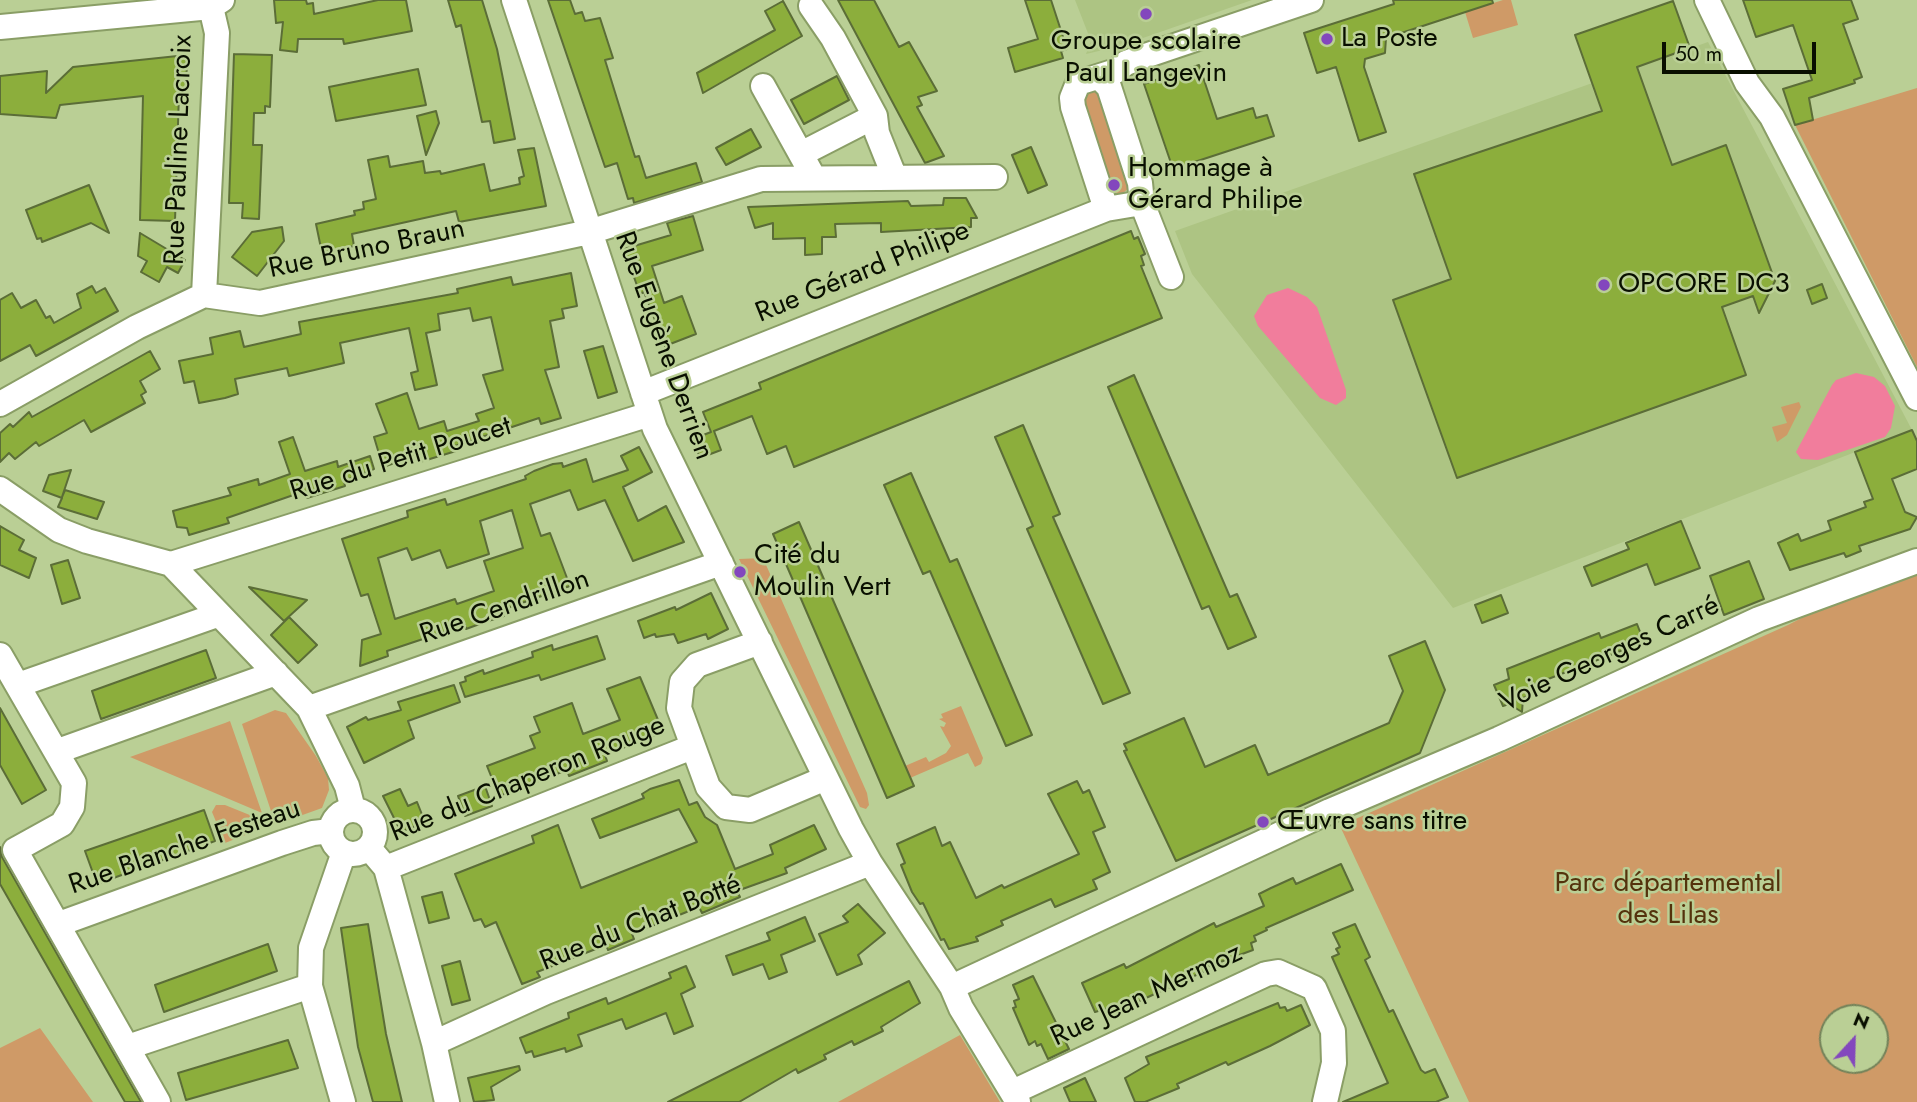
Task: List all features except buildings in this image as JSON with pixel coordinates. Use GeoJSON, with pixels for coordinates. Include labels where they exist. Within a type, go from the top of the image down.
{"type":"FeatureCollection","features":[{"type":"Feature","properties":{"kind":"street","name":"Rue Eugène Derrien"},"geometry":{"type":"LineString","coordinates":[[514,0],[646,404],[721,563],[870,863],[952,987],[961,1008],[1015,1097]]}},
{"type":"Feature","properties":{"kind":"street"},"geometry":{"type":"LineString","coordinates":[[1105,209],[1072,98],[1078,83],[1116,71],[1126,63],[1311,0]]}},
{"type":"Feature","properties":{"kind":"street"},"geometry":{"type":"LineString","coordinates":[[1707,0],[1747,83],[1772,117],[1917,398]]}},
{"type":"Feature","properties":{"kind":"street"},"geometry":{"type":"LineString","coordinates":[[0,27],[216,3]]}},
{"type":"Feature","properties":{"kind":"street","name":"Rue Pauline Lacroix"},"geometry":{"type":"LineString","coordinates":[[204,295],[217,33],[216,3]]}},
{"type":"Feature","properties":{"kind":"street"},"geometry":{"type":"LineString","coordinates":[[811,6],[833,38],[875,116],[877,133],[895,178]]}},
{"type":"Feature","properties":{"kind":"street"},"geometry":{"type":"LineString","coordinates":[[1099,77],[1109,87],[1140,183],[1142,203],[1171,277]]}},
{"type":"Feature","properties":{"kind":"street"},"geometry":{"type":"LineString","coordinates":[[763,86],[814,178]]}},
{"type":"Feature","properties":{"kind":"street"},"geometry":{"type":"LineString","coordinates":[[801,154],[875,116]]}},
{"type":"Feature","properties":{"kind":"street","name":"Rue Bruno Braun"},"geometry":{"type":"LineString","coordinates":[[204,295],[260,303],[589,232],[761,179],[995,177]]}},
{"type":"Feature","properties":{"kind":"street","name":"Rue Gérard Philipe"},"geometry":{"type":"LineString","coordinates":[[646,404],[1105,209],[1142,203]]}},
{"type":"Feature","properties":{"kind":"street"},"geometry":{"type":"LineString","coordinates":[[0,404],[137,327],[161,318],[204,295]]}},
{"type":"Feature","properties":{"kind":"street","name":"Rue du Petit Poucet"},"geometry":{"type":"LineString","coordinates":[[170,564],[646,404]]}},
{"type":"Feature","properties":{"kind":"street"},"geometry":{"type":"LineString","coordinates":[[0,489],[59,530],[87,541],[170,564],[309,708],[346,786],[353,809]]}},
{"type":"Feature","properties":{"kind":"street","name":"Voie Georges Carré"},"geometry":{"type":"LineString","coordinates":[[952,987],[1331,811],[1487,744],[1759,620],[1917,561]]}},
{"type":"Feature","properties":{"kind":"street","name":"Rue Cendrillon"},"geometry":{"type":"LineString","coordinates":[[309,708],[721,563]]}},
{"type":"Feature","properties":{"kind":"street"},"geometry":{"type":"LineString","coordinates":[[18,685],[217,615]]}},
{"type":"Feature","properties":{"kind":"street"},"geometry":{"type":"LineString","coordinates":[[760,642],[697,665],[688,671],[679,690],[678,702],[692,747],[713,796],[726,807],[739,810],[760,807],[826,778]]}},
{"type":"Feature","properties":{"kind":"street"},"geometry":{"type":"LineString","coordinates":[[0,656],[58,751],[74,783],[75,796],[68,817],[62,824],[15,850],[158,1102]]}},
{"type":"Feature","properties":{"kind":"street"},"geometry":{"type":"LineString","coordinates":[[58,751],[276,673]]}},
{"type":"Feature","properties":{"kind":"street","name":"Rue du Chaperon Rouge"},"geometry":{"type":"LineString","coordinates":[[386,868],[692,747]]}},
{"type":"Feature","properties":{"kind":"street"},"geometry":{"type":"LineString","coordinates":[[353,809],[367,814],[376,834],[369,848],[357,854],[344,852],[334,843],[331,831],[335,818],[353,809]]}},
{"type":"Feature","properties":{"kind":"street","name":"Rue Blanche Festeau"},"geometry":{"type":"LineString","coordinates":[[59,924],[313,832],[331,831]]}},
{"type":"Feature","properties":{"kind":"street"},"geometry":{"type":"LineString","coordinates":[[369,848],[386,868],[435,1043],[447,1102]]}},
{"type":"Feature","properties":{"kind":"street"},"geometry":{"type":"LineString","coordinates":[[343,1102],[310,986],[311,948],[344,852]]}},
{"type":"Feature","properties":{"kind":"street","name":"Rue du Chat Botté"},"geometry":{"type":"LineString","coordinates":[[435,1043],[546,992],[870,863]]}},
{"type":"Feature","properties":{"kind":"street","name":"Rue Jean Mermoz"},"geometry":{"type":"LineString","coordinates":[[1015,1097],[1266,974],[1278,972],[1314,988],[1333,1031],[1334,1063],[1325,1102]]}},
{"type":"Feature","properties":{"kind":"street"},"geometry":{"type":"LineString","coordinates":[[128,1047],[310,986]]}},
{"type":"Feature","properties":{"kind":"shaded area","name":"Groupe scolaire Paul Langevin"},"geometry":{"type":"Polygon","coordinates":[[[1075,0],[1252,0],[1120,46],[1086,54],[1091,41],[1075,0]]]}},
{"type":"Feature","properties":{"kind":"shaded area"},"geometry":{"type":"Polygon","coordinates":[[[1708,42],[1912,430],[1453,608],[1192,274],[1175,231],[1708,42]]]}},
{"type":"Feature","properties":{"kind":"shaded area"},"geometry":{"type":"Polygon","coordinates":[[[1288,288],[1307,297],[1317,307],[1346,390],[1346,398],[1336,405],[1320,398],[1258,326],[1254,316],[1267,295],[1288,288]]]}},
{"type":"Feature","properties":{"kind":"shaded area"},"geometry":{"type":"Polygon","coordinates":[[[1856,373],[1874,377],[1885,386],[1895,406],[1891,428],[1885,437],[1818,460],[1801,459],[1796,452],[1832,385],[1836,380],[1856,373]]]}},
{"type":"Feature","properties":{"kind":"green space"},"geometry":{"type":"Polygon","coordinates":[[[1511,0],[1518,25],[1473,38],[1465,12],[1511,0]]]}},
{"type":"Feature","properties":{"kind":"green space"},"geometry":{"type":"Polygon","coordinates":[[[1917,88],[1917,367],[1795,125],[1917,88]]]}},
{"type":"Feature","properties":{"kind":"green space"},"geometry":{"type":"Polygon","coordinates":[[[1088,89],[1100,91],[1130,187],[1122,194],[1108,192],[1081,115],[1083,92],[1088,89]]]}},
{"type":"Feature","properties":{"kind":"green space"},"geometry":{"type":"Polygon","coordinates":[[[1799,402],[1801,407],[1787,435],[1777,442],[1772,427],[1787,423],[1781,407],[1799,402]]]}},
{"type":"Feature","properties":{"kind":"green space"},"geometry":{"type":"Polygon","coordinates":[[[763,558],[867,793],[869,805],[866,809],[860,807],[739,559],[763,558]]]}},
{"type":"Feature","properties":{"kind":"green space","name":"Parc départemental des Lilas"},"geometry":{"type":"Polygon","coordinates":[[[1917,574],[1917,1102],[1469,1102],[1340,826],[1823,607],[1917,574]]]}},
{"type":"Feature","properties":{"kind":"green space"},"geometry":{"type":"Polygon","coordinates":[[[961,706],[983,758],[981,764],[975,767],[968,753],[910,778],[905,766],[926,757],[929,762],[946,753],[951,746],[940,726],[944,727],[946,723],[939,719],[943,718],[941,714],[961,706]]]}},
{"type":"Feature","properties":{"kind":"green space"},"geometry":{"type":"Polygon","coordinates":[[[275,710],[286,713],[316,756],[328,778],[329,790],[322,808],[283,822],[275,820],[272,814],[242,724],[275,710]]]}},
{"type":"Feature","properties":{"kind":"green space"},"geometry":{"type":"Polygon","coordinates":[[[230,721],[262,813],[130,757],[225,723],[230,721]]]}},
{"type":"Feature","properties":{"kind":"green space"},"geometry":{"type":"Polygon","coordinates":[[[216,805],[225,805],[267,822],[268,826],[225,843],[212,812],[216,805]]]}},
{"type":"Feature","properties":{"kind":"green space"},"geometry":{"type":"Polygon","coordinates":[[[40,1028],[93,1102],[0,1102],[0,1048],[40,1028]]]}},
{"type":"Feature","properties":{"kind":"green space"},"geometry":{"type":"Polygon","coordinates":[[[960,1035],[1000,1102],[838,1102],[960,1035]]]}},
{"type":"Feature","properties":{"kind":"place","name":"Groupe scolaire Paul Langevin"},"geometry":{"type":"Point","coordinates":[1146,14]}},
{"type":"Feature","properties":{"kind":"place","name":"La Poste"},"geometry":{"type":"Point","coordinates":[1327,39]}},
{"type":"Feature","properties":{"kind":"place","name":"Hommage à Gérard Philipe"},"geometry":{"type":"Point","coordinates":[1114,185]}},
{"type":"Feature","properties":{"kind":"place","name":"OPCORE DC3"},"geometry":{"type":"Point","coordinates":[1604,285]}},
{"type":"Feature","properties":{"kind":"place","name":"Cité du Moulin Vert"},"geometry":{"type":"Point","coordinates":[740,572]}},
{"type":"Feature","properties":{"kind":"place","name":"Œuvre sans titre"},"geometry":{"type":"Point","coordinates":[1263,822]}}]}
